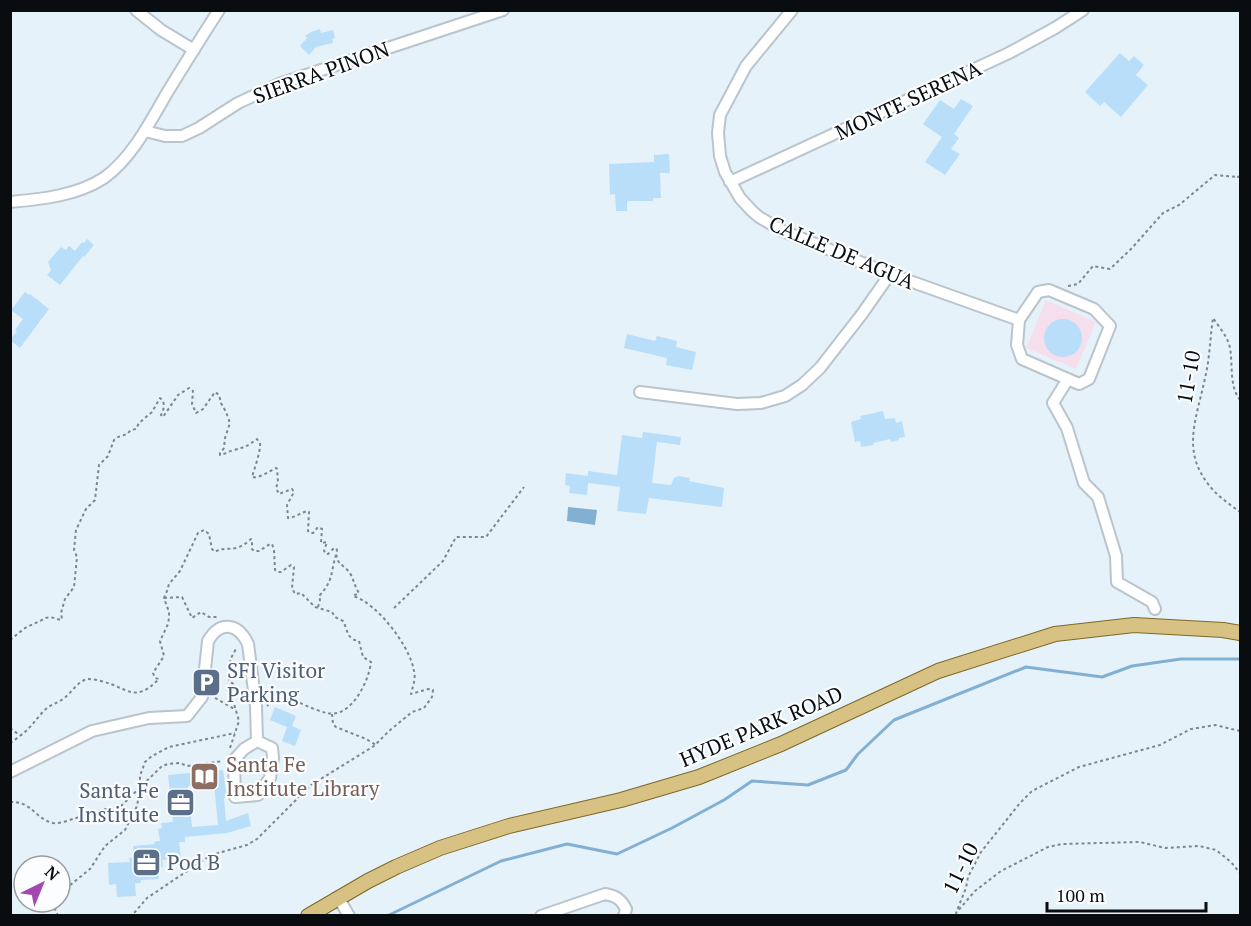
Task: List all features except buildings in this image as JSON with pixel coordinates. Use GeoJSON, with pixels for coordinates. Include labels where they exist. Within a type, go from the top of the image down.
{"type":"FeatureCollection","features":[{"type":"Feature","properties":{"kind":"main road","name":"HYDE PARK ROAD"},"geometry":{"type":"LineString","coordinates":[[308,915],[396,867],[466,839],[524,822],[615,802],[699,777],[781,744],[938,671],[1055,634],[1134,625],[1240,633]]}},
{"type":"Feature","properties":{"kind":"street"},"geometry":{"type":"LineString","coordinates":[[136,10],[161,30],[194,50]]}},
{"type":"Feature","properties":{"kind":"street"},"geometry":{"type":"LineString","coordinates":[[10,202],[55,197],[75,191],[93,184],[113,170],[145,131],[219,10]]}},
{"type":"Feature","properties":{"kind":"street","name":"SIERRA PINON"},"geometry":{"type":"LineString","coordinates":[[145,131],[165,136],[183,136],[238,103],[279,84],[503,10]]}},
{"type":"Feature","properties":{"kind":"street","name":"CALLE DE AGUA"},"geometry":{"type":"LineString","coordinates":[[792,10],[746,66],[720,115],[718,148],[722,164],[740,198],[752,212],[766,222],[794,236],[890,274],[1019,320]]}},
{"type":"Feature","properties":{"kind":"street","name":"MONTE SERENA"},"geometry":{"type":"LineString","coordinates":[[730,182],[1009,53],[1083,10]]}},
{"type":"Feature","properties":{"kind":"street"},"geometry":{"type":"LineString","coordinates":[[640,392],[737,404],[761,403],[785,396],[802,385],[820,368],[890,274]]}},
{"type":"Feature","properties":{"kind":"street"},"geometry":{"type":"LineString","coordinates":[[1049,290],[1094,309],[1110,326],[1089,379],[1079,384],[1068,379],[1022,359],[1017,345],[1019,320],[1038,292],[1049,290]]}},
{"type":"Feature","properties":{"kind":"street"},"geometry":{"type":"LineString","coordinates":[[1068,379],[1053,403],[1067,428],[1084,483],[1098,497],[1116,556],[1117,582],[1152,602],[1155,609]]}},
{"type":"Feature","properties":{"kind":"street"},"geometry":{"type":"LineString","coordinates":[[10,772],[92,731],[149,718],[187,716],[202,697],[207,640],[222,627],[233,627],[241,633],[250,652],[257,741]]}},
{"type":"Feature","properties":{"kind":"street"},"geometry":{"type":"LineString","coordinates":[[257,741],[272,748],[270,778],[258,795],[235,797],[234,760],[244,749],[257,741]]}},
{"type":"Feature","properties":{"kind":"street"},"geometry":{"type":"LineString","coordinates":[[541,915],[604,894],[622,900],[626,909],[624,915]]}},
{"type":"Feature","properties":{"kind":"street"},"geometry":{"type":"LineString","coordinates":[[338,897],[348,915]]}},
{"type":"Feature","properties":{"kind":"path"},"geometry":{"type":"LineString","coordinates":[[1068,286],[1078,284],[1093,266],[1110,269],[1163,213],[1179,205],[1215,175],[1239,177],[1240,181]]}},
{"type":"Feature","properties":{"kind":"path","name":"11-10"},"geometry":{"type":"LineString","coordinates":[[1240,400],[1234,385],[1230,345],[1214,318],[1206,375],[1192,444],[1194,458],[1204,479],[1216,493],[1240,512]]}},
{"type":"Feature","properties":{"kind":"path"},"geometry":{"type":"LineString","coordinates":[[10,640],[25,628],[46,618],[62,619],[61,613],[65,599],[74,587],[76,530],[86,509],[95,500],[99,465],[108,456],[114,440],[136,429],[152,412],[160,398],[164,405],[161,414],[163,417],[178,395],[189,387],[193,391],[192,404],[196,413],[203,409],[216,392],[219,395],[230,423],[220,455],[259,441],[259,452],[252,477],[257,478],[276,468],[278,482],[276,488],[279,494],[292,489],[294,492],[287,505],[288,518],[308,511],[310,515],[308,531],[313,533],[318,527],[322,529],[321,543],[327,542],[324,551],[326,554],[328,555],[336,548],[333,574],[328,586],[319,596],[318,608]]}},
{"type":"Feature","properties":{"kind":"path"},"geometry":{"type":"LineString","coordinates":[[394,608],[443,561],[456,537],[486,537],[524,487]]}},
{"type":"Feature","properties":{"kind":"path"},"geometry":{"type":"LineString","coordinates":[[130,915],[147,898],[211,855],[247,845],[257,839],[311,785],[376,745],[412,712],[424,708],[432,697],[433,690],[428,689],[411,694],[415,673],[410,655],[382,615],[360,598],[353,596],[359,593],[350,573],[339,563],[336,555]]}},
{"type":"Feature","properties":{"kind":"path"},"geometry":{"type":"LineString","coordinates":[[164,598],[182,597],[192,618],[201,612],[209,617],[224,617]]}},
{"type":"Feature","properties":{"kind":"path"},"geometry":{"type":"LineString","coordinates":[[10,802],[21,802],[53,823],[62,822],[103,810],[118,809],[162,766],[180,763],[187,766],[223,761],[228,754],[239,721],[232,696],[233,684],[229,680],[232,669],[230,660],[240,639],[233,627]]}},
{"type":"Feature","properties":{"kind":"path"},"geometry":{"type":"LineString","coordinates":[[215,698],[237,711]]}},
{"type":"Feature","properties":{"kind":"path"},"geometry":{"type":"LineString","coordinates":[[332,714],[332,721],[336,727],[376,745]]}},
{"type":"Feature","properties":{"kind":"path","name":"11-10"},"geometry":{"type":"LineString","coordinates":[[1240,731],[1215,725],[1191,729],[1160,745],[1079,767],[1032,791],[981,852],[968,877],[956,913],[975,891],[1001,871],[1048,847],[1062,844],[1140,842],[1165,848],[1199,846],[1216,850],[1240,873]]}},
{"type":"Feature","properties":{"kind":"path"},"geometry":{"type":"LineString","coordinates":[[10,728],[21,734]]}},
{"type":"Feature","properties":{"kind":"path"},"geometry":{"type":"LineString","coordinates":[[72,884],[90,869],[105,846],[125,830],[137,806],[140,776],[145,762],[169,747],[235,733]]}},
{"type":"Feature","properties":{"kind":"shaded area"},"geometry":{"type":"Polygon","coordinates":[[[1046,300],[1096,322],[1076,369],[1026,348],[1046,300]]]}},
{"type":"Feature","properties":{"kind":"water"},"geometry":{"type":"Polygon","coordinates":[[[568,507],[597,510],[595,525],[567,521],[568,507]]]}},
{"type":"Feature","properties":{"kind":"waterway"},"geometry":{"type":"LineString","coordinates":[[387,916],[501,861],[567,844],[617,854],[724,800],[752,781],[808,785],[846,770],[858,754],[894,720],[1026,667],[1102,677],[1132,666],[1181,659],[1240,659]]}},
{"type":"Feature","properties":{"kind":"place","name":"SFI Visitor Parking"},"geometry":{"type":"Point","coordinates":[206,682]}},
{"type":"Feature","properties":{"kind":"place","name":"Santa Fe Institute Library"},"geometry":{"type":"Point","coordinates":[205,776]}},
{"type":"Feature","properties":{"kind":"place","name":"Santa Fe Institute"},"geometry":{"type":"Point","coordinates":[180,802]}},
{"type":"Feature","properties":{"kind":"place","name":"Pod B"},"geometry":{"type":"Point","coordinates":[146,862]}}]}
